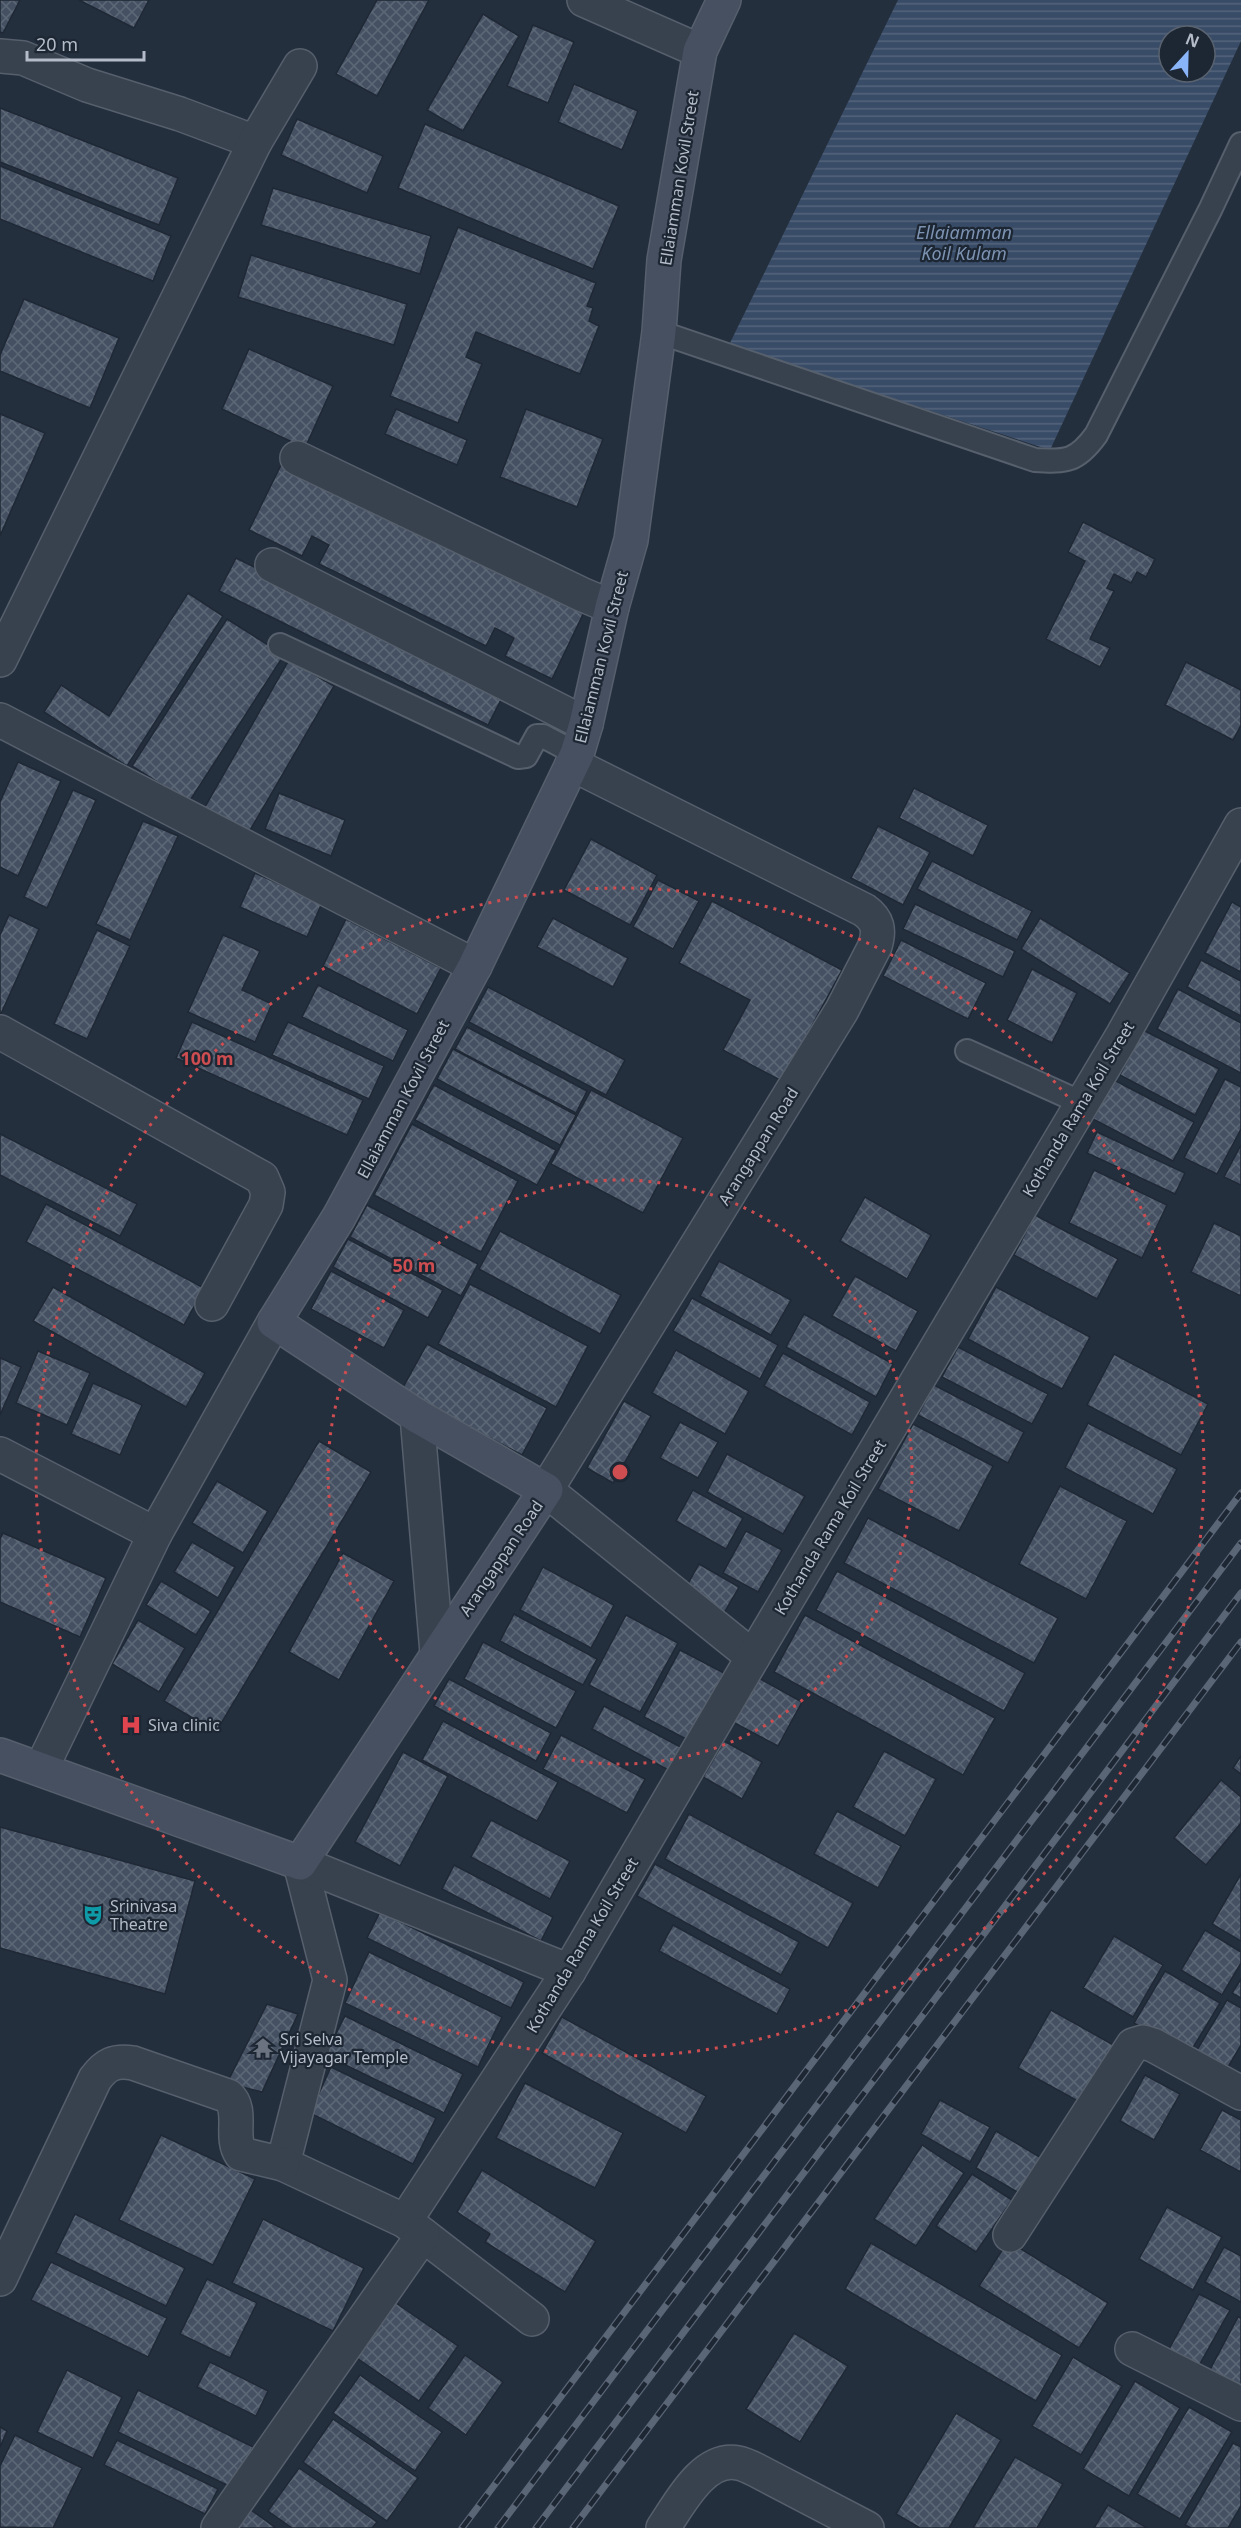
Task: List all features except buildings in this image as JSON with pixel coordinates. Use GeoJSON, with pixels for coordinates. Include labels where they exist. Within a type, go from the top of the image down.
{"type":"FeatureCollection","features":[{"type":"Feature","properties":{"kind":"street"},"geometry":{"type":"LineString","coordinates":[[584,0],[700,51]]}},
{"type":"Feature","properties":{"kind":"street","name":"Ellaiamman Kovil Street"},"geometry":{"type":"LineString","coordinates":[[274,1322],[339,1218],[475,966],[579,747],[612,607],[631,540],[659,332],[664,260],[700,51],[724,0]]}},
{"type":"Feature","properties":{"kind":"street"},"geometry":{"type":"LineString","coordinates":[[0,56],[23,58],[87,85],[180,114],[255,142]]}},
{"type":"Feature","properties":{"kind":"street"},"geometry":{"type":"LineString","coordinates":[[0,660],[255,142],[300,66]]}},
{"type":"Feature","properties":{"kind":"street"},"geometry":{"type":"LineString","coordinates":[[297,458],[612,607]]}},
{"type":"Feature","properties":{"kind":"street"},"geometry":{"type":"LineString","coordinates":[[272,565],[579,747]]}},
{"type":"Feature","properties":{"kind":"street"},"geometry":{"type":"LineString","coordinates":[[0,720],[475,966]]}},
{"type":"Feature","properties":{"kind":"street","name":"Arangappan Road"},"geometry":{"type":"LineString","coordinates":[[300,1863],[546,1490],[842,1010],[875,946],[878,935],[872,916],[864,910],[579,747]]}},
{"type":"Feature","properties":{"kind":"street","name":"Kothanda Rama Koil Street"},"geometry":{"type":"LineString","coordinates":[[218,2528],[414,2228],[569,1971],[1082,1103],[1241,825]]}},
{"type":"Feature","properties":{"kind":"street"},"geometry":{"type":"LineString","coordinates":[[0,1032],[262,1178],[268,1192],[266,1205],[212,1304]]}},
{"type":"Feature","properties":{"kind":"street"},"geometry":{"type":"LineString","coordinates":[[41,1768],[155,1534],[274,1322],[417,1416],[546,1490],[753,1657]]}},
{"type":"Feature","properties":{"kind":"street"},"geometry":{"type":"LineString","coordinates":[[417,1416],[437,1653]]}},
{"type":"Feature","properties":{"kind":"street"},"geometry":{"type":"LineString","coordinates":[[0,1454],[155,1534]]}},
{"type":"Feature","properties":{"kind":"street"},"geometry":{"type":"LineString","coordinates":[[0,1755],[300,1863],[569,1971]]}},
{"type":"Feature","properties":{"kind":"street"},"geometry":{"type":"LineString","coordinates":[[283,2164],[330,1980],[300,1863]]}},
{"type":"Feature","properties":{"kind":"street"},"geometry":{"type":"LineString","coordinates":[[1010,2235],[1133,2044],[1143,2042],[1153,2045],[1241,2093]]}},
{"type":"Feature","properties":{"kind":"street"},"geometry":{"type":"LineString","coordinates":[[0,2278],[95,2079],[111,2063],[121,2061],[133,2063],[228,2096],[235,2106],[236,2144],[241,2154],[283,2164],[414,2228],[532,2319]]}},
{"type":"Feature","properties":{"kind":"street"},"geometry":{"type":"LineString","coordinates":[[1132,2349],[1241,2404]]}},
{"type":"Feature","properties":{"kind":"street"},"geometry":{"type":"LineString","coordinates":[[663,2528],[702,2475],[725,2462],[738,2463],[756,2470],[867,2528]]}},
{"type":"Feature","properties":{"kind":"lane"},"geometry":{"type":"LineString","coordinates":[[659,332],[1035,460],[1058,461],[1083,453],[1096,435],[1241,144]]}},
{"type":"Feature","properties":{"kind":"lane"},"geometry":{"type":"LineString","coordinates":[[280,645],[518,757],[526,756],[537,736],[579,747]]}},
{"type":"Feature","properties":{"kind":"lane"},"geometry":{"type":"LineString","coordinates":[[967,1051],[1082,1103]]}},
{"type":"Feature","properties":{"kind":"water","name":"Ellaiamman Koil Kulam"},"geometry":{"type":"Polygon","coordinates":[[[898,0],[1241,0],[1241,41],[1050,450],[729,345],[898,0]]]}},
{"type":"Feature","properties":{"kind":"railway"},"geometry":{"type":"LineString","coordinates":[[462,2528],[1241,1493]]}},
{"type":"Feature","properties":{"kind":"railway"},"geometry":{"type":"LineString","coordinates":[[498,2528],[1241,1543]]}},
{"type":"Feature","properties":{"kind":"railway"},"geometry":{"type":"LineString","coordinates":[[536,2528],[1241,1593]]}},
{"type":"Feature","properties":{"kind":"railway"},"geometry":{"type":"LineString","coordinates":[[573,2528],[1241,1642]]}},
{"type":"Feature","properties":{"kind":"place","name":"Siva clinic"},"geometry":{"type":"Point","coordinates":[131,1725]}},
{"type":"Feature","properties":{"kind":"place","name":"Srinivasa Theatre"},"geometry":{"type":"Point","coordinates":[93,1915]}},
{"type":"Feature","properties":{"kind":"place","name":"Sri Selva Vijayagar Temple"},"geometry":{"type":"Point","coordinates":[263,2048]}}]}
